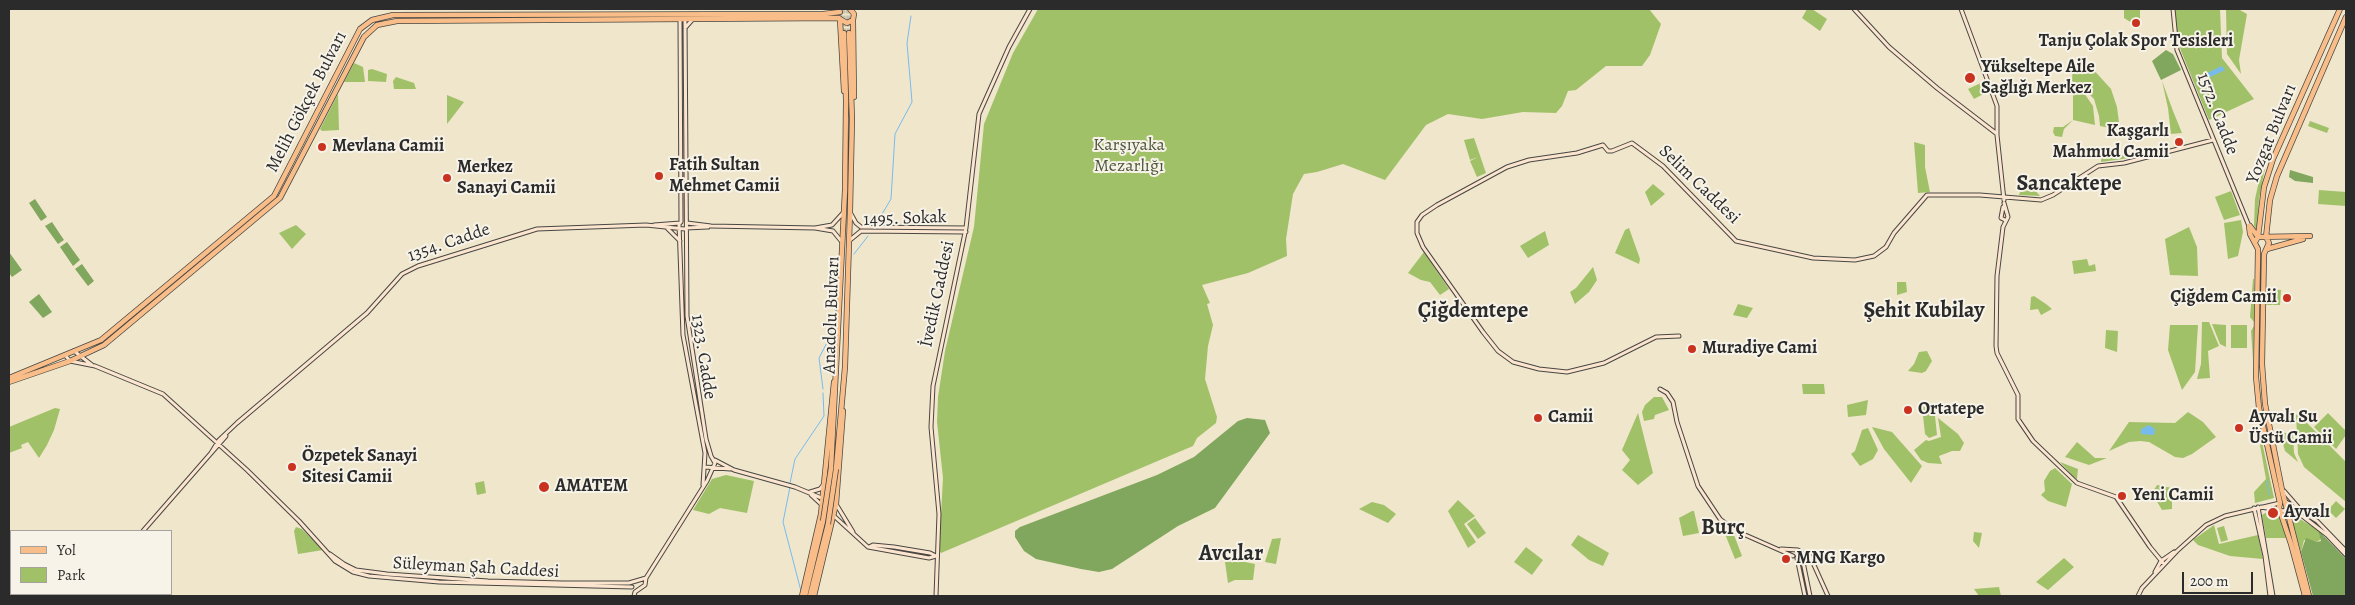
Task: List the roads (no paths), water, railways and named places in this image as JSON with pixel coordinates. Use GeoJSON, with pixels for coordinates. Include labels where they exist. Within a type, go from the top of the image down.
{"type":"FeatureCollection","features":[{"type":"Feature","properties":{"kind":"main road"},"geometry":{"type":"LineString","coordinates":[[847,31],[853,20],[851,9]]}},
{"type":"Feature","properties":{"kind":"main road","name":"İvedik Caddesi"},"geometry":{"type":"LineString","coordinates":[[936,596],[939,514],[930,404],[940,345],[966,230],[979,114],[1009,47],[1030,9]]}},
{"type":"Feature","properties":{"kind":"main road"},"geometry":{"type":"LineString","coordinates":[[1854,9],[1890,47],[1937,88],[1994,130],[1998,135]]}},
{"type":"Feature","properties":{"kind":"main road"},"geometry":{"type":"LineString","coordinates":[[1961,9],[1997,106],[2004,214],[2008,218],[2003,220],[1997,276],[1996,346],[1997,353],[2018,395],[2018,419],[2033,441],[2077,483],[2116,498],[2156,554],[2166,563]]}},
{"type":"Feature","properties":{"kind":"main road","name":"1572. Cadde"},"geometry":{"type":"LineString","coordinates":[[2173,9],[2177,50],[2249,226]]}},
{"type":"Feature","properties":{"kind":"main road","name":"Yozgat Bulvarı"},"geometry":{"type":"LineString","coordinates":[[2255,242],[2258,237],[2262,195],[2267,175],[2340,9]]}},
{"type":"Feature","properties":{"kind":"main road"},"geometry":{"type":"LineString","coordinates":[[841,10],[840,19],[847,31]]}},
{"type":"Feature","properties":{"kind":"main road","name":"Melih Gökçek Bulvarı"},"geometry":{"type":"LineString","coordinates":[[9,378],[101,340],[275,195],[346,55],[365,23],[388,15],[823,14],[841,10]]}},
{"type":"Feature","properties":{"kind":"main road"},"geometry":{"type":"LineString","coordinates":[[646,578],[636,580],[630,585],[634,594],[645,585],[646,578],[703,486],[715,463],[706,439],[687,316],[683,225],[687,174],[685,146],[685,29],[682,13]]}},
{"type":"Feature","properties":{"kind":"main road"},"geometry":{"type":"LineString","coordinates":[[499,15],[499,21]]}},
{"type":"Feature","properties":{"kind":"main road","name":"Yozgat Bulvarı"},"geometry":{"type":"LineString","coordinates":[[2309,596],[2282,490],[2264,397],[2262,364],[2264,260],[2265,249],[2269,243],[2266,237],[2272,190],[2346,17]]}},
{"type":"Feature","properties":{"kind":"main road","name":"Melih Gökçek Bulvarı"},"geometry":{"type":"LineString","coordinates":[[9,382],[70,360],[104,345],[280,198],[364,37],[371,28],[380,24],[392,22],[682,19],[840,19],[846,23],[853,20]]}},
{"type":"Feature","properties":{"kind":"main road","name":"1323. Cadde"},"geometry":{"type":"LineString","coordinates":[[682,19],[680,146],[680,215],[683,225],[681,242],[682,316],[683,335],[705,459]]}},
{"type":"Feature","properties":{"kind":"main road"},"geometry":{"type":"LineString","coordinates":[[685,29],[693,19]]}},
{"type":"Feature","properties":{"kind":"main road","name":"Anadolu Bulvarı"},"geometry":{"type":"LineString","coordinates":[[833,468],[844,212],[847,31]]}},
{"type":"Feature","properties":{"kind":"main road","name":"Anadolu Bulvarı"},"geometry":{"type":"LineString","coordinates":[[812,596],[826,523],[842,390],[854,91],[847,31]]}},
{"type":"Feature","properties":{"kind":"main road"},"geometry":{"type":"LineString","coordinates":[[2004,198],[2040,200],[2054,195],[2098,166],[2124,163],[2214,140]]}},
{"type":"Feature","properties":{"kind":"main road","name":"Selim Caddesi"},"geometry":{"type":"LineString","coordinates":[[1679,336],[1656,338],[1604,363],[1568,372],[1539,369],[1513,362],[1498,351],[1483,332],[1423,247],[1417,233],[1417,222],[1422,215],[1437,205],[1508,167],[1529,160],[1577,153],[1603,145],[1608,151],[1612,151],[1632,143],[1663,166],[1736,242],[1826,260],[1855,260],[1881,251],[1927,195],[1980,195],[2004,198]]}},
{"type":"Feature","properties":{"kind":"main road"},"geometry":{"type":"LineString","coordinates":[[680,146],[685,146]]}},
{"type":"Feature","properties":{"kind":"main road"},"geometry":{"type":"LineString","coordinates":[[680,162],[687,162]]}},
{"type":"Feature","properties":{"kind":"main road"},"geometry":{"type":"LineString","coordinates":[[680,174],[687,174]]}},
{"type":"Feature","properties":{"kind":"main road"},"geometry":{"type":"LineString","coordinates":[[2269,209],[2276,210]]}},
{"type":"Feature","properties":{"kind":"main road","name":"1495. Sokak"},"geometry":{"type":"LineString","coordinates":[[815,228],[832,224],[844,212]]}},
{"type":"Feature","properties":{"kind":"main road","name":"1495. Sokak"},"geometry":{"type":"LineString","coordinates":[[850,212],[856,223],[861,227],[873,229],[966,230]]}},
{"type":"Feature","properties":{"kind":"main road"},"geometry":{"type":"LineString","coordinates":[[672,224],[680,215]]}},
{"type":"Feature","properties":{"kind":"main road"},"geometry":{"type":"LineString","coordinates":[[646,225],[683,225]]}},
{"type":"Feature","properties":{"kind":"main road","name":"1354. Cadde"},"geometry":{"type":"LineString","coordinates":[[144,530],[227,433],[367,313],[402,274],[418,266],[537,228],[646,225],[667,228],[683,225]]}},
{"type":"Feature","properties":{"kind":"main road","name":"1495. Sokak"},"geometry":{"type":"LineString","coordinates":[[683,225],[815,228],[829,230]]}},
{"type":"Feature","properties":{"kind":"main road"},"geometry":{"type":"LineString","coordinates":[[2249,226],[2258,237],[2310,236],[2265,249],[2258,249]]}},
{"type":"Feature","properties":{"kind":"main road"},"geometry":{"type":"LineString","coordinates":[[2249,226],[2250,234],[2258,249],[2256,377],[2259,408],[2280,503],[2279,506],[2305,596]]}},
{"type":"Feature","properties":{"kind":"main road"},"geometry":{"type":"LineString","coordinates":[[667,228],[674,232],[681,242]]}},
{"type":"Feature","properties":{"kind":"main road","name":"1495. Sokak"},"geometry":{"type":"LineString","coordinates":[[849,243],[858,232],[873,229]]}},
{"type":"Feature","properties":{"kind":"main road","name":"Anadolu Bulvarı"},"geometry":{"type":"LineString","coordinates":[[829,230],[838,235],[842,242]]}},
{"type":"Feature","properties":{"kind":"main road"},"geometry":{"type":"LineString","coordinates":[[2258,260],[2260,258],[2264,260]]}},
{"type":"Feature","properties":{"kind":"main road"},"geometry":{"type":"LineString","coordinates":[[682,316],[687,316]]}},
{"type":"Feature","properties":{"kind":"main road"},"geometry":{"type":"LineString","coordinates":[[683,335],[689,334]]}},
{"type":"Feature","properties":{"kind":"main road"},"geometry":{"type":"LineString","coordinates":[[74,352],[95,366]]}},
{"type":"Feature","properties":{"kind":"main road"},"geometry":{"type":"LineString","coordinates":[[65,355],[70,360],[95,366],[163,394],[219,443]]}},
{"type":"Feature","properties":{"kind":"main road"},"geometry":{"type":"LineString","coordinates":[[804,596],[823,498],[832,392],[837,369]]}},
{"type":"Feature","properties":{"kind":"main road"},"geometry":{"type":"LineString","coordinates":[[1660,389],[1667,393],[1673,402],[1676,422],[1705,499],[1720,519],[1728,526],[1775,549],[1797,555],[1809,554],[1828,596]]}},
{"type":"Feature","properties":{"kind":"main road"},"geometry":{"type":"LineString","coordinates":[[812,596],[836,504],[842,432],[842,390]]}},
{"type":"Feature","properties":{"kind":"main road","name":"Süleyman Şah Caddesi"},"geometry":{"type":"LineString","coordinates":[[219,443],[341,566],[369,576],[447,583],[630,585]]}},
{"type":"Feature","properties":{"kind":"main road"},"geometry":{"type":"LineString","coordinates":[[703,486],[705,459],[713,459],[734,470],[807,492],[836,504],[854,532]]}},
{"type":"Feature","properties":{"kind":"main road"},"geometry":{"type":"LineString","coordinates":[[705,466],[709,469],[734,470]]}},
{"type":"Feature","properties":{"kind":"main road"},"geometry":{"type":"LineString","coordinates":[[807,492],[820,490],[825,483]]}},
{"type":"Feature","properties":{"kind":"main road"},"geometry":{"type":"LineString","coordinates":[[2282,490],[2302,514],[2327,535],[2346,555]]}},
{"type":"Feature","properties":{"kind":"main road"},"geometry":{"type":"LineString","coordinates":[[807,492],[854,532],[868,547],[902,551],[929,558],[936,556]]}},
{"type":"Feature","properties":{"kind":"main road"},"geometry":{"type":"LineString","coordinates":[[2154,574],[2177,551],[2216,520],[2256,507],[2280,503],[2326,529],[2346,551]]}},
{"type":"Feature","properties":{"kind":"main road"},"geometry":{"type":"LineString","coordinates":[[2256,507],[2281,510],[2287,506]]}},
{"type":"Feature","properties":{"kind":"main road"},"geometry":{"type":"LineString","coordinates":[[2256,507],[2268,560],[2272,596]]}},
{"type":"Feature","properties":{"kind":"main road"},"geometry":{"type":"LineString","coordinates":[[2290,520],[2294,514],[2302,514]]}},
{"type":"Feature","properties":{"kind":"main road","name":"Anadolu Bulvarı"},"geometry":{"type":"LineString","coordinates":[[804,596],[826,523]]}},
{"type":"Feature","properties":{"kind":"main road"},"geometry":{"type":"LineString","coordinates":[[2138,596],[2162,559],[2177,551]]}},
{"type":"Feature","properties":{"kind":"main road"},"geometry":{"type":"LineString","coordinates":[[1797,555],[1805,596]]}},
{"type":"Feature","properties":{"kind":"main road"},"geometry":{"type":"LineString","coordinates":[[1797,555],[1810,596]]}},
{"type":"Feature","properties":{"kind":"water"},"geometry":{"type":"Polygon","coordinates":[[[2222,66],[2225,70],[2208,78],[2203,84],[2200,79],[2205,74],[2222,66]]]}},
{"type":"Feature","properties":{"kind":"water"},"geometry":{"type":"Polygon","coordinates":[[[2149,425],[2155,429],[2154,435],[2141,434],[2141,429],[2149,425]]]}},
{"type":"Feature","properties":{"kind":"waterway"},"geometry":{"type":"LineString","coordinates":[[876,224],[891,199],[895,134],[912,102],[907,43],[911,16]]}},
{"type":"Feature","properties":{"kind":"waterway"},"geometry":{"type":"LineString","coordinates":[[854,254],[868,236]]}},
{"type":"Feature","properties":{"kind":"waterway"},"geometry":{"type":"LineString","coordinates":[[823,389],[819,358],[831,335],[837,302]]}},
{"type":"Feature","properties":{"kind":"waterway"},"geometry":{"type":"LineString","coordinates":[[790,483],[795,459],[824,416],[823,393]]}},
{"type":"Feature","properties":{"kind":"waterway"},"geometry":{"type":"LineString","coordinates":[[2267,481],[2269,495]]}},
{"type":"Feature","properties":{"kind":"waterway"},"geometry":{"type":"LineString","coordinates":[[790,487],[783,522],[801,591]]}},
{"type":"Feature","properties":{"kind":"tunnel"},"geometry":{"type":"LineString","coordinates":[[843,9],[844,33]]}},
{"type":"Feature","properties":{"kind":"tunnel"},"geometry":{"type":"LineString","coordinates":[[848,9],[849,33]]}},
{"type":"Feature","properties":{"kind":"place","name":"Tanju Çolak Spor Tesisleri"},"geometry":{"type":"Point","coordinates":[2136,23]}},
{"type":"Feature","properties":{"kind":"place","name":"Yükseltepe Aile Sağlığı Merkez"},"geometry":{"type":"Point","coordinates":[1970,78]}},
{"type":"Feature","properties":{"kind":"place","name":"Kaşgarlı Mahmud Camii"},"geometry":{"type":"Point","coordinates":[2179,142]}},
{"type":"Feature","properties":{"kind":"place","name":"Mevlana Camii"},"geometry":{"type":"Point","coordinates":[322,147]}},
{"type":"Feature","properties":{"kind":"place","name":"Fatih Sultan Mehmet Camii"},"geometry":{"type":"Point","coordinates":[659,176]}},
{"type":"Feature","properties":{"kind":"place","name":"Merkez Sanayi Camii"},"geometry":{"type":"Point","coordinates":[447,178]}},
{"type":"Feature","properties":{"kind":"place","name":"Çiğdem Camii"},"geometry":{"type":"Point","coordinates":[2287,298]}},
{"type":"Feature","properties":{"kind":"place","name":"Muradiye Cami"},"geometry":{"type":"Point","coordinates":[1692,349]}},
{"type":"Feature","properties":{"kind":"place","name":"Ortatepe"},"geometry":{"type":"Point","coordinates":[1908,410]}},
{"type":"Feature","properties":{"kind":"place","name":"Camii"},"geometry":{"type":"Point","coordinates":[1538,418]}},
{"type":"Feature","properties":{"kind":"place","name":"Ayvalı Su Üstü Camii"},"geometry":{"type":"Point","coordinates":[2239,428]}},
{"type":"Feature","properties":{"kind":"place","name":"Özpetek Sanayi Sitesi Camii"},"geometry":{"type":"Point","coordinates":[292,467]}},
{"type":"Feature","properties":{"kind":"place","name":"AMATEM"},"geometry":{"type":"Point","coordinates":[544,487]}},
{"type":"Feature","properties":{"kind":"place","name":"Yeni Camii"},"geometry":{"type":"Point","coordinates":[2122,496]}},
{"type":"Feature","properties":{"kind":"place","name":"Ayvalı"},"geometry":{"type":"Point","coordinates":[2273,513]}},
{"type":"Feature","properties":{"kind":"place","name":"MNG Kargo"},"geometry":{"type":"Point","coordinates":[1786,559]}},
{"type":"Feature","properties":{"kind":"district","name":"Sancaktepe"},"geometry":{"type":"Point","coordinates":[2069,185]}},
{"type":"Feature","properties":{"kind":"district","name":"Çiğdemtepe"},"geometry":{"type":"Point","coordinates":[1473,312]}},
{"type":"Feature","properties":{"kind":"district","name":"Şehit Kubilay"},"geometry":{"type":"Point","coordinates":[1924,312]}},
{"type":"Feature","properties":{"kind":"district","name":"Burç"},"geometry":{"type":"Point","coordinates":[1723,529]}},
{"type":"Feature","properties":{"kind":"district","name":"Avcılar"},"geometry":{"type":"Point","coordinates":[1231,555]}},
{"type":"Feature","properties":{"kind":"park label","name":"Karşıyaka Mezarlığı"},"geometry":{"type":"Point","coordinates":[1129,156]}}]}
